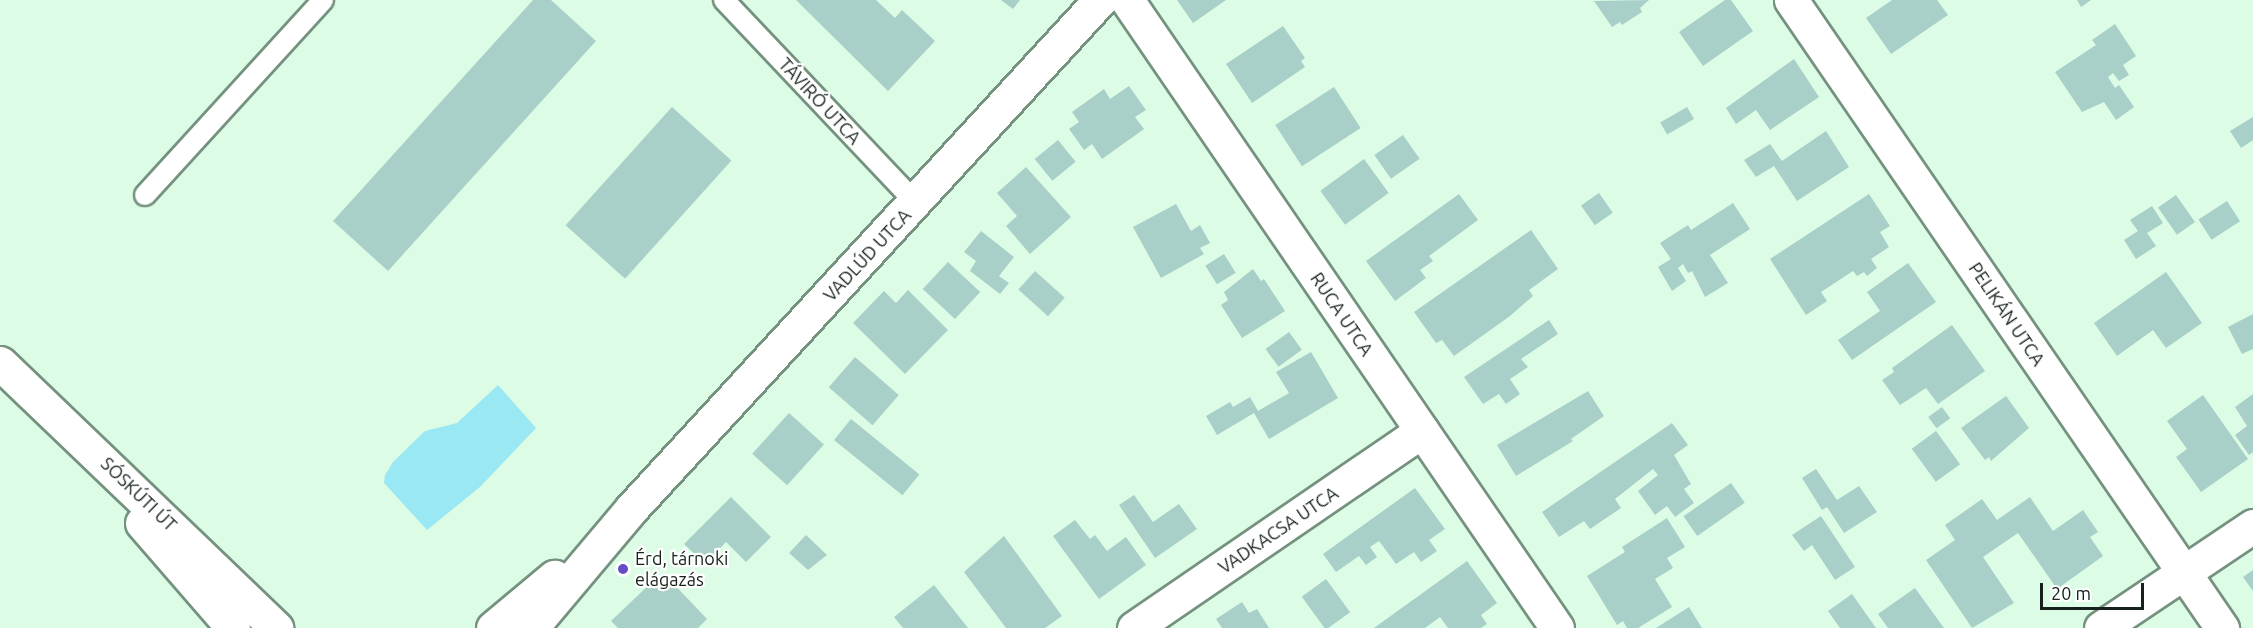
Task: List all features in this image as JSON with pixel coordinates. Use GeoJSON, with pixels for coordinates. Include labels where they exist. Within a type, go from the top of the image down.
{"type":"FeatureCollection","features":[{"type":"Feature","properties":{"kind":"street","name":"VADLÚD UTCA"},"geometry":{"type":"LineString","coordinates":[[531,628],[632,508],[916,203],[1100,0]]}},
{"type":"Feature","properties":{"kind":"street","name":"RUCA UTCA"},"geometry":{"type":"LineString","coordinates":[[1126,0],[1557,628]]}},
{"type":"Feature","properties":{"kind":"street","name":"PELIKÁN UTCA"},"geometry":{"type":"LineString","coordinates":[[1791,0],[2222,628]]}},
{"type":"Feature","properties":{"kind":"street","name":"SÓSKÚTI ÚT"},"geometry":{"type":"LineString","coordinates":[[0,363],[276,628]]}},
{"type":"Feature","properties":{"kind":"street","name":"SÓSKÚTI ÚT"},"geometry":{"type":"LineString","coordinates":[[0,370],[115,493],[233,628]]}},
{"type":"Feature","properties":{"kind":"street","name":"VADKACSA UTCA"},"geometry":{"type":"LineString","coordinates":[[1134,628],[1422,431]]}},
{"type":"Feature","properties":{"kind":"street","name":"VADLÚD UTCA"},"geometry":{"type":"LineString","coordinates":[[493,628],[632,508]]}},
{"type":"Feature","properties":{"kind":"street"},"geometry":{"type":"LineString","coordinates":[[2101,628],[2253,525]]}},
{"type":"Feature","properties":{"kind":"lane"},"geometry":{"type":"LineString","coordinates":[[145,195],[323,0]]}},
{"type":"Feature","properties":{"kind":"lane","name":"TÁVIRÓ UTCA"},"geometry":{"type":"LineString","coordinates":[[724,0],[916,203]]}},
{"type":"Feature","properties":{"kind":"water"},"geometry":{"type":"Polygon","coordinates":[[[498,385],[536,428],[480,487],[427,530],[384,483],[385,475],[393,462],[425,431],[457,423],[498,385]]]}},
{"type":"Feature","properties":{"kind":"building"},"geometry":{"type":"Polygon","coordinates":[[[533,0],[551,0],[596,41],[388,271],[333,221],[533,0]]]}},
{"type":"Feature","properties":{"kind":"building"},"geometry":{"type":"Polygon","coordinates":[[[796,0],[876,0],[895,18],[902,10],[935,41],[888,91],[796,0]]]}},
{"type":"Feature","properties":{"kind":"building"},"geometry":{"type":"Polygon","coordinates":[[[1001,0],[1020,0],[1013,9],[1001,0]]]}},
{"type":"Feature","properties":{"kind":"building"},"geometry":{"type":"Polygon","coordinates":[[[1177,0],[1226,0],[1193,23],[1177,0]]]}},
{"type":"Feature","properties":{"kind":"building"},"geometry":{"type":"Polygon","coordinates":[[[1649,0],[1640,8],[1642,12],[1622,25],[1620,22],[1612,27],[1594,1],[1649,0]]]}},
{"type":"Feature","properties":{"kind":"building"},"geometry":{"type":"Polygon","coordinates":[[[1725,0],[1731,0],[1753,31],[1703,66],[1679,32],[1725,0]]]}},
{"type":"Feature","properties":{"kind":"building"},"geometry":{"type":"Polygon","coordinates":[[[1892,0],[1937,0],[1948,15],[1891,54],[1866,18],[1892,0]]]}},
{"type":"Feature","properties":{"kind":"building"},"geometry":{"type":"Polygon","coordinates":[[[2077,0],[2091,0],[2081,7],[2077,0]]]}},
{"type":"Feature","properties":{"kind":"building"},"geometry":{"type":"Polygon","coordinates":[[[2115,24],[2136,56],[2123,65],[2129,75],[2119,81],[2113,73],[2108,77],[2115,88],[2119,85],[2134,107],[2116,120],[2104,102],[2082,112],[2055,72],[2096,45],[2092,40],[2115,24]]]}},
{"type":"Feature","properties":{"kind":"building"},"geometry":{"type":"Polygon","coordinates":[[[1283,26],[1305,58],[1301,61],[1305,67],[1252,103],[1226,64],[1283,26]]]}},
{"type":"Feature","properties":{"kind":"building"},"geometry":{"type":"Polygon","coordinates":[[[1794,59],[1819,97],[1770,130],[1756,110],[1736,124],[1726,108],[1794,59]]]}},
{"type":"Feature","properties":{"kind":"building"},"geometry":{"type":"Polygon","coordinates":[[[1129,86],[1146,110],[1135,117],[1144,129],[1102,159],[1092,144],[1084,150],[1069,129],[1079,122],[1072,112],[1104,89],[1110,99],[1129,86]]]}},
{"type":"Feature","properties":{"kind":"building"},"geometry":{"type":"Polygon","coordinates":[[[1334,87],[1361,128],[1302,166],[1275,125],[1334,87]]]}},
{"type":"Feature","properties":{"kind":"building"},"geometry":{"type":"Polygon","coordinates":[[[672,107],[731,161],[625,279],[566,225],[672,107]]]}},
{"type":"Feature","properties":{"kind":"building"},"geometry":{"type":"Polygon","coordinates":[[[1687,107],[1694,119],[1667,135],[1660,122],[1687,107]]]}},
{"type":"Feature","properties":{"kind":"building"},"geometry":{"type":"Polygon","coordinates":[[[2253,117],[2253,140],[2241,148],[2230,131],[2253,117]]]}},
{"type":"Feature","properties":{"kind":"building"},"geometry":{"type":"Polygon","coordinates":[[[1826,131],[1849,167],[1797,201],[1774,166],[1756,177],[1744,160],[1770,144],[1782,161],[1826,131]]]}},
{"type":"Feature","properties":{"kind":"building"},"geometry":{"type":"Polygon","coordinates":[[[1403,135],[1420,159],[1391,179],[1374,155],[1403,135]]]}},
{"type":"Feature","properties":{"kind":"building"},"geometry":{"type":"Polygon","coordinates":[[[1058,140],[1076,162],[1052,181],[1035,159],[1058,140]]]}},
{"type":"Feature","properties":{"kind":"building"},"geometry":{"type":"Polygon","coordinates":[[[1364,159],[1389,193],[1345,225],[1320,191],[1364,159]]]}},
{"type":"Feature","properties":{"kind":"building"},"geometry":{"type":"Polygon","coordinates":[[[1026,167],[1071,217],[1030,254],[1006,226],[1017,216],[997,193],[1026,167]]]}},
{"type":"Feature","properties":{"kind":"building"},"geometry":{"type":"Polygon","coordinates":[[[1599,193],[1613,213],[1595,225],[1581,206],[1599,193]]]}},
{"type":"Feature","properties":{"kind":"building"},"geometry":{"type":"Polygon","coordinates":[[[1459,194],[1478,220],[1429,256],[1433,261],[1420,270],[1426,278],[1395,301],[1366,261],[1459,194]]]}},
{"type":"Feature","properties":{"kind":"building"},"geometry":{"type":"Polygon","coordinates":[[[1869,194],[1890,226],[1880,232],[1889,247],[1871,259],[1877,268],[1867,276],[1864,272],[1857,276],[1853,271],[1821,292],[1827,301],[1806,315],[1770,259],[1869,194]]]}},
{"type":"Feature","properties":{"kind":"building"},"geometry":{"type":"Polygon","coordinates":[[[2176,195],[2195,222],[2177,235],[2158,208],[2176,195]]]}},
{"type":"Feature","properties":{"kind":"building"},"geometry":{"type":"Polygon","coordinates":[[[2227,201],[2240,221],[2212,240],[2198,220],[2227,201]]]}},
{"type":"Feature","properties":{"kind":"building"},"geometry":{"type":"Polygon","coordinates":[[[1733,203],[1750,229],[1710,255],[1728,283],[1705,297],[1692,271],[1688,273],[1683,264],[1678,268],[1686,281],[1672,291],[1658,267],[1671,259],[1660,243],[1688,225],[1691,230],[1733,203]]]}},
{"type":"Feature","properties":{"kind":"building"},"geometry":{"type":"Polygon","coordinates":[[[1176,204],[1191,231],[1200,225],[1210,243],[1200,248],[1204,254],[1161,278],[1133,227],[1176,204]]]}},
{"type":"Feature","properties":{"kind":"building"},"geometry":{"type":"Polygon","coordinates":[[[2152,206],[2163,223],[2147,233],[2156,246],[2136,259],[2124,240],[2138,231],[2130,220],[2152,206]]]}},
{"type":"Feature","properties":{"kind":"building"},"geometry":{"type":"Polygon","coordinates":[[[1531,230],[1558,269],[1529,290],[1533,296],[1510,316],[1454,356],[1442,340],[1436,343],[1414,312],[1531,230]]]}},
{"type":"Feature","properties":{"kind":"building"},"geometry":{"type":"Polygon","coordinates":[[[981,231],[1014,257],[999,276],[1009,283],[1000,294],[970,271],[976,261],[964,252],[981,231]]]}},
{"type":"Feature","properties":{"kind":"building"},"geometry":{"type":"Polygon","coordinates":[[[1224,254],[1236,273],[1217,284],[1205,266],[1224,254]]]}},
{"type":"Feature","properties":{"kind":"building"},"geometry":{"type":"Polygon","coordinates":[[[948,262],[980,292],[955,319],[923,289],[948,262]]]}},
{"type":"Feature","properties":{"kind":"building"},"geometry":{"type":"Polygon","coordinates":[[[1908,263],[1936,302],[1852,360],[1838,340],[1880,311],[1867,292],[1908,263]]]}},
{"type":"Feature","properties":{"kind":"building"},"geometry":{"type":"Polygon","coordinates":[[[1253,269],[1261,281],[1264,279],[1285,311],[1242,338],[1221,305],[1228,300],[1224,292],[1253,269]]]}},
{"type":"Feature","properties":{"kind":"building"},"geometry":{"type":"Polygon","coordinates":[[[1035,271],[1065,298],[1048,316],[1018,290],[1035,271]]]}},
{"type":"Feature","properties":{"kind":"building"},"geometry":{"type":"Polygon","coordinates":[[[2166,272],[2202,323],[2166,348],[2153,330],[2117,356],[2094,323],[2166,272]]]}},
{"type":"Feature","properties":{"kind":"building"},"geometry":{"type":"Polygon","coordinates":[[[908,290],[948,330],[905,374],[853,323],[884,291],[896,303],[908,290]]]}},
{"type":"Feature","properties":{"kind":"building"},"geometry":{"type":"Polygon","coordinates":[[[2253,314],[2253,349],[2242,354],[2228,327],[2253,314]]]}},
{"type":"Feature","properties":{"kind":"building"},"geometry":{"type":"Polygon","coordinates":[[[1549,320],[1558,334],[1521,359],[1528,367],[1510,379],[1520,394],[1506,404],[1499,394],[1483,404],[1464,377],[1549,320]]]}},
{"type":"Feature","properties":{"kind":"building"},"geometry":{"type":"Polygon","coordinates":[[[1952,325],[1985,371],[1938,404],[1926,388],[1900,405],[1882,380],[1894,372],[1892,368],[1952,325]]]}},
{"type":"Feature","properties":{"kind":"building"},"geometry":{"type":"Polygon","coordinates":[[[1289,332],[1302,350],[1278,367],[1266,349],[1289,332]]]}},
{"type":"Feature","properties":{"kind":"building"},"geometry":{"type":"Polygon","coordinates":[[[1311,352],[1338,398],[1269,439],[1254,413],[1217,435],[1206,416],[1230,402],[1233,407],[1250,397],[1258,411],[1289,393],[1276,372],[1311,352]]]}},
{"type":"Feature","properties":{"kind":"building"},"geometry":{"type":"Polygon","coordinates":[[[855,357],[899,395],[873,425],[829,387],[855,357]]]}},
{"type":"Feature","properties":{"kind":"building"},"geometry":{"type":"Polygon","coordinates":[[[1588,391],[1604,416],[1571,439],[1573,441],[1516,476],[1497,445],[1588,391]]]}},
{"type":"Feature","properties":{"kind":"building"},"geometry":{"type":"Polygon","coordinates":[[[2253,394],[2253,452],[2249,455],[2235,435],[2247,426],[2235,407],[2253,394]]]}},
{"type":"Feature","properties":{"kind":"building"},"geometry":{"type":"Polygon","coordinates":[[[2203,395],[2248,459],[2201,492],[2176,457],[2187,449],[2167,421],[2203,395]]]}},
{"type":"Feature","properties":{"kind":"building"},"geometry":{"type":"Polygon","coordinates":[[[2006,396],[2029,428],[1991,461],[1989,457],[1985,460],[1961,428],[2006,396]]]}},
{"type":"Feature","properties":{"kind":"building"},"geometry":{"type":"Polygon","coordinates":[[[1942,407],[1950,418],[1936,428],[1928,417],[1942,407]]]}},
{"type":"Feature","properties":{"kind":"building"},"geometry":{"type":"Polygon","coordinates":[[[789,413],[824,444],[787,485],[752,454],[789,413]]]}},
{"type":"Feature","properties":{"kind":"building"},"geometry":{"type":"Polygon","coordinates":[[[851,419],[919,474],[902,495],[834,440],[851,419]]]}},
{"type":"Feature","properties":{"kind":"building"},"geometry":{"type":"Polygon","coordinates":[[[1672,423],[1688,445],[1674,455],[1691,484],[1684,489],[1694,503],[1675,517],[1667,506],[1655,515],[1638,491],[1658,475],[1653,469],[1615,499],[1621,508],[1590,529],[1584,521],[1559,537],[1542,512],[1672,423]]]}},
{"type":"Feature","properties":{"kind":"building"},"geometry":{"type":"Polygon","coordinates":[[[1936,431],[1960,464],[1936,482],[1912,449],[1936,431]]]}},
{"type":"Feature","properties":{"kind":"building"},"geometry":{"type":"Polygon","coordinates":[[[1816,469],[1837,500],[1859,486],[1877,512],[1844,533],[1827,507],[1822,510],[1802,478],[1816,469]]]}},
{"type":"Feature","properties":{"kind":"building"},"geometry":{"type":"Polygon","coordinates":[[[1731,483],[1745,503],[1697,536],[1683,516],[1731,483]]]}},
{"type":"Feature","properties":{"kind":"building"},"geometry":{"type":"Polygon","coordinates":[[[1415,488],[1445,529],[1429,540],[1437,551],[1421,562],[1414,552],[1396,564],[1379,541],[1370,547],[1377,557],[1366,565],[1359,556],[1336,572],[1323,554],[1415,488]]]}},
{"type":"Feature","properties":{"kind":"building"},"geometry":{"type":"Polygon","coordinates":[[[1134,495],[1153,522],[1179,504],[1197,529],[1155,558],[1119,505],[1134,495]]]}},
{"type":"Feature","properties":{"kind":"building"},"geometry":{"type":"Polygon","coordinates":[[[731,497],[771,537],[746,562],[726,542],[705,564],[684,544],[731,497]]]}},
{"type":"Feature","properties":{"kind":"building"},"geometry":{"type":"Polygon","coordinates":[[[2030,497],[2053,531],[2083,510],[2098,532],[2090,537],[2103,556],[2057,589],[2018,533],[1983,557],[2014,603],[1972,628],[1926,560],[1955,540],[1945,525],[1982,499],[1997,520],[2030,497]]]}},
{"type":"Feature","properties":{"kind":"building"},"geometry":{"type":"Polygon","coordinates":[[[1821,516],[1855,567],[1835,580],[1812,545],[1804,551],[1792,535],[1821,516]]]}},
{"type":"Feature","properties":{"kind":"building"},"geometry":{"type":"Polygon","coordinates":[[[1667,518],[1685,547],[1667,558],[1673,568],[1655,579],[1672,607],[1638,628],[1627,628],[1623,621],[1617,625],[1587,576],[1625,552],[1622,547],[1667,518]]]}},
{"type":"Feature","properties":{"kind":"building"},"geometry":{"type":"Polygon","coordinates":[[[1075,520],[1090,539],[1095,535],[1107,551],[1126,537],[1146,565],[1099,599],[1053,536],[1075,520]]]}},
{"type":"Feature","properties":{"kind":"building"},"geometry":{"type":"Polygon","coordinates":[[[806,535],[827,555],[808,570],[789,553],[806,535]]]}},
{"type":"Feature","properties":{"kind":"building"},"geometry":{"type":"Polygon","coordinates":[[[1004,536],[1062,616],[1045,628],[1006,628],[964,572],[1004,536]]]}},
{"type":"Feature","properties":{"kind":"building"},"geometry":{"type":"Polygon","coordinates":[[[1467,561],[1497,603],[1481,615],[1487,624],[1481,628],[1448,628],[1440,617],[1425,628],[1374,628],[1467,561]]]}},
{"type":"Feature","properties":{"kind":"building"},"geometry":{"type":"Polygon","coordinates":[[[2253,570],[2253,591],[2243,577],[2253,570]]]}},
{"type":"Feature","properties":{"kind":"building"},"geometry":{"type":"Polygon","coordinates":[[[669,579],[707,619],[698,628],[618,628],[611,621],[653,581],[659,588],[669,579]]]}},
{"type":"Feature","properties":{"kind":"building"},"geometry":{"type":"Polygon","coordinates":[[[1326,579],[1350,612],[1328,628],[1325,628],[1302,597],[1326,579]]]}},
{"type":"Feature","properties":{"kind":"building"},"geometry":{"type":"Polygon","coordinates":[[[934,585],[968,628],[903,628],[894,617],[934,585]]]}},
{"type":"Feature","properties":{"kind":"building"},"geometry":{"type":"Polygon","coordinates":[[[1915,588],[1944,628],[1888,628],[1878,614],[1915,588]]]}},
{"type":"Feature","properties":{"kind":"building"},"geometry":{"type":"Polygon","coordinates":[[[1852,594],[1876,628],[1840,628],[1828,611],[1852,594]]]}},
{"type":"Feature","properties":{"kind":"building"},"geometry":{"type":"Polygon","coordinates":[[[1242,602],[1249,613],[1257,609],[1269,628],[1222,628],[1216,619],[1242,602]]]}},
{"type":"Feature","properties":{"kind":"building"},"geometry":{"type":"Polygon","coordinates":[[[1689,607],[1702,628],[1656,628],[1689,607]]]}},
{"type":"Feature","properties":{"kind":"place","name":"Érd, tárnoki elágazás"},"geometry":{"type":"Point","coordinates":[623,569]}}]}
